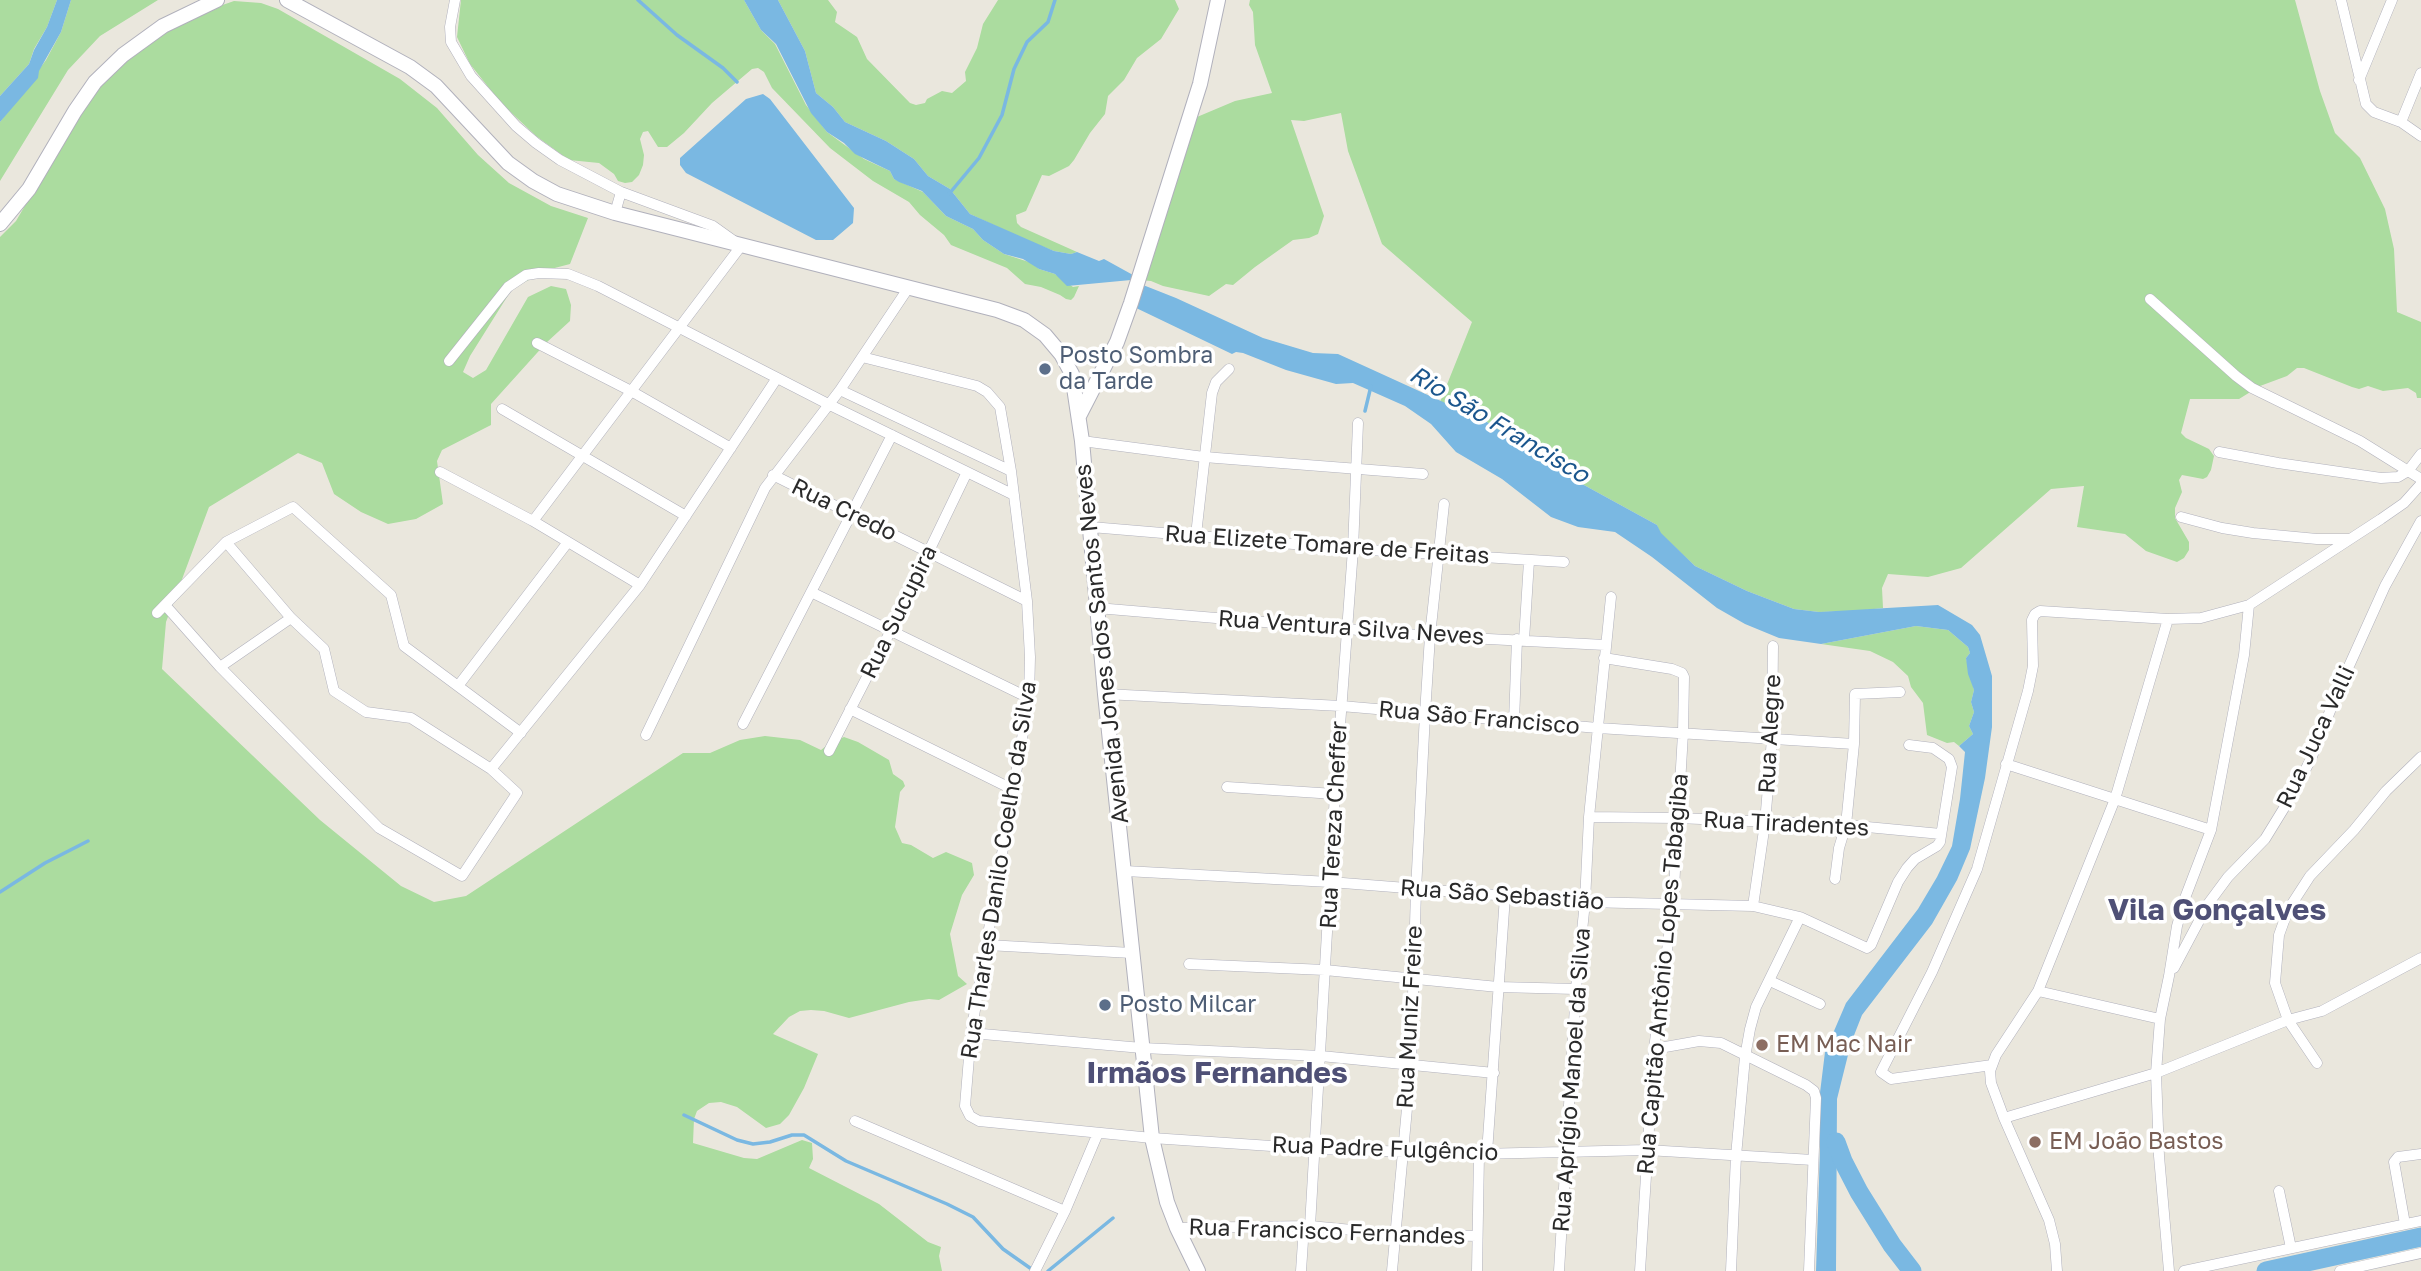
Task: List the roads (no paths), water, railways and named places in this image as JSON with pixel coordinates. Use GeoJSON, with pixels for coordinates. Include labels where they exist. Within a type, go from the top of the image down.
{"type":"FeatureCollection","features":[{"type":"Feature","properties":{"kind":"main road"},"geometry":{"type":"LineString","coordinates":[[0,224],[29,189],[95,82],[123,55],[163,26],[217,0]]}},
{"type":"Feature","properties":{"kind":"main road","name":"Avenida Jones dos Santos Neves"},"geometry":{"type":"LineString","coordinates":[[287,0],[410,67],[436,86],[508,163],[557,194],[615,213],[1006,314],[1024,320],[1045,335],[1061,354],[1072,374],[1082,440],[1105,694],[1152,1138],[1167,1202],[1198,1271]]}},
{"type":"Feature","properties":{"kind":"main road"},"geometry":{"type":"LineString","coordinates":[[1079,416],[1117,342],[1139,280],[1200,83],[1218,0]]}},
{"type":"Feature","properties":{"kind":"street"},"geometry":{"type":"LineString","coordinates":[[455,0],[450,27],[451,42],[471,76],[536,144],[560,160],[621,192],[713,226],[741,246],[533,521]]}},
{"type":"Feature","properties":{"kind":"street"},"geometry":{"type":"LineString","coordinates":[[2341,0],[2358,80],[2366,104],[2370,109],[2401,122],[2421,136]]}},
{"type":"Feature","properties":{"kind":"street"},"geometry":{"type":"LineString","coordinates":[[2358,80],[2392,0]]}},
{"type":"Feature","properties":{"kind":"street"},"geometry":{"type":"LineString","coordinates":[[2401,122],[2421,73]]}},
{"type":"Feature","properties":{"kind":"street"},"geometry":{"type":"LineString","coordinates":[[615,213],[621,192]]}},
{"type":"Feature","properties":{"kind":"street"},"geometry":{"type":"LineString","coordinates":[[449,361],[508,287],[526,275],[539,272],[568,274],[598,286],[828,404],[1014,495]]}},
{"type":"Feature","properties":{"kind":"street"},"geometry":{"type":"LineString","coordinates":[[646,735],[773,475],[840,390],[909,287]]}},
{"type":"Feature","properties":{"kind":"street"},"geometry":{"type":"LineString","coordinates":[[1992,1065],[1891,1079],[1883,1075],[1882,1069],[1932,972],[1977,869],[2028,691],[2033,666],[2032,620],[2035,614],[2040,611],[2168,619],[2201,618],[2249,605],[2404,503],[2421,482],[2360,441],[2252,388],[2150,299]]}},
{"type":"Feature","properties":{"kind":"street"},"geometry":{"type":"LineString","coordinates":[[537,343],[631,391],[731,448]]}},
{"type":"Feature","properties":{"kind":"street","name":"Rua Tharles Danilo Coelho da Silva"},"geometry":{"type":"LineString","coordinates":[[862,357],[977,386],[987,392],[1000,407],[1011,471],[1027,601],[1029,698],[971,1033],[965,1106]]}},
{"type":"Feature","properties":{"kind":"street"},"geometry":{"type":"LineString","coordinates":[[1196,535],[1212,393],[1216,382],[1229,369]]}},
{"type":"Feature","properties":{"kind":"street"},"geometry":{"type":"LineString","coordinates":[[491,769],[640,585],[777,378]]}},
{"type":"Feature","properties":{"kind":"street"},"geometry":{"type":"LineString","coordinates":[[840,390],[1011,471]]}},
{"type":"Feature","properties":{"kind":"street"},"geometry":{"type":"LineString","coordinates":[[502,409],[686,516]]}},
{"type":"Feature","properties":{"kind":"street","name":"Rua Tereza Cheffer"},"geometry":{"type":"LineString","coordinates":[[1301,1271],[1316,1149],[1335,794],[1353,549],[1358,423]]}},
{"type":"Feature","properties":{"kind":"street"},"geometry":{"type":"LineString","coordinates":[[743,724],[892,435]]}},
{"type":"Feature","properties":{"kind":"street"},"geometry":{"type":"LineString","coordinates":[[1082,440],[1204,457],[1423,474]]}},
{"type":"Feature","properties":{"kind":"street"},"geometry":{"type":"LineString","coordinates":[[2219,452],[2357,475],[2398,477],[2408,471],[2421,454]]}},
{"type":"Feature","properties":{"kind":"street"},"geometry":{"type":"LineString","coordinates":[[440,472],[533,521],[640,585]]}},
{"type":"Feature","properties":{"kind":"street","name":"Rua Sucupira"},"geometry":{"type":"LineString","coordinates":[[829,751],[967,472]]}},
{"type":"Feature","properties":{"kind":"street","name":"Rua Credo"},"geometry":{"type":"LineString","coordinates":[[773,475],[1027,601]]}},
{"type":"Feature","properties":{"kind":"street","name":"Rua Muniz Freire"},"geometry":{"type":"LineString","coordinates":[[1392,1271],[1411,1065],[1416,890],[1430,636],[1444,504]]}},
{"type":"Feature","properties":{"kind":"street"},"geometry":{"type":"LineString","coordinates":[[226,542],[291,618],[324,649],[334,691],[366,712],[411,718],[491,769],[517,793],[463,876],[379,828],[161,609],[226,542],[293,507],[391,595],[404,646],[521,733]]}},
{"type":"Feature","properties":{"kind":"street"},"geometry":{"type":"LineString","coordinates":[[2180,517],[2253,533],[2349,539]]}},
{"type":"Feature","properties":{"kind":"street","name":"Rua Juca Valli"},"geometry":{"type":"LineString","coordinates":[[2169,976],[2208,904],[2228,877],[2265,839],[2292,795],[2311,759],[2385,586],[2421,521]]}},
{"type":"Feature","properties":{"kind":"street","name":"Rua Elizete Tomare de Freitas"},"geometry":{"type":"LineString","coordinates":[[1091,527],[1353,549],[1564,562]]}},
{"type":"Feature","properties":{"kind":"street"},"geometry":{"type":"LineString","coordinates":[[458,686],[568,542]]}},
{"type":"Feature","properties":{"kind":"street"},"geometry":{"type":"LineString","coordinates":[[1514,722],[1529,561]]}},
{"type":"Feature","properties":{"kind":"street"},"geometry":{"type":"LineString","coordinates":[[811,592],[1029,698]]}},
{"type":"Feature","properties":{"kind":"street","name":"Rua Aprígio Manoel da Silva"},"geometry":{"type":"LineString","coordinates":[[1559,1271],[1589,817],[1611,597]]}},
{"type":"Feature","properties":{"kind":"street"},"geometry":{"type":"LineString","coordinates":[[2169,1271],[2159,1156],[2157,1073],[2160,1019],[2182,907],[2211,830],[2244,655],[2249,605]]}},
{"type":"Feature","properties":{"kind":"street","name":"Rua Ventura Silva Neves"},"geometry":{"type":"LineString","coordinates":[[1097,608],[1430,636],[1605,645]]}},
{"type":"Feature","properties":{"kind":"street"},"geometry":{"type":"LineString","coordinates":[[220,667],[291,618]]}},
{"type":"Feature","properties":{"kind":"street"},"geometry":{"type":"LineString","coordinates":[[2057,1271],[2055,1244],[2049,1220],[1991,1083],[1992,1065],[2038,991],[2115,799],[2168,619]]}},
{"type":"Feature","properties":{"kind":"street","name":"Rua Alegre"},"geometry":{"type":"LineString","coordinates":[[1753,906],[1765,823],[1772,739],[1773,646]]}},
{"type":"Feature","properties":{"kind":"street","name":"Rua Capitão Antônio Lopes Tabagiba"},"geometry":{"type":"LineString","coordinates":[[1604,658],[1672,668],[1684,677],[1673,905],[1654,1049],[1640,1271]]}},
{"type":"Feature","properties":{"kind":"street"},"geometry":{"type":"LineString","coordinates":[[1835,879],[1839,848],[1846,825],[1854,744],[1854,696],[1857,692],[1900,692]]}},
{"type":"Feature","properties":{"kind":"street","name":"Rua São Francisco"},"geometry":{"type":"LineString","coordinates":[[1105,694],[1341,706],[1514,722],[1854,744]]}},
{"type":"Feature","properties":{"kind":"street"},"geometry":{"type":"LineString","coordinates":[[850,709],[1014,790]]}},
{"type":"Feature","properties":{"kind":"street"},"geometry":{"type":"LineString","coordinates":[[1909,745],[1933,748],[1949,759],[1952,767],[1941,834]]}},
{"type":"Feature","properties":{"kind":"street"},"geometry":{"type":"LineString","coordinates":[[2317,1063],[2288,1020],[2276,983],[2279,936],[2288,911],[2310,876],[2354,830],[2386,791],[2421,757]]}},
{"type":"Feature","properties":{"kind":"street"},"geometry":{"type":"LineString","coordinates":[[2007,764],[2211,830]]}},
{"type":"Feature","properties":{"kind":"street"},"geometry":{"type":"LineString","coordinates":[[1227,787],[1335,794]]}},
{"type":"Feature","properties":{"kind":"street","name":"Rua Tiradentes"},"geometry":{"type":"LineString","coordinates":[[1589,817],[1846,825],[1941,834]]}},
{"type":"Feature","properties":{"kind":"street","name":"Rua São Sebastião"},"geometry":{"type":"LineString","coordinates":[[1125,871],[1330,882],[1585,902],[1753,906],[1800,917],[1866,947],[1871,945],[1898,882],[1907,868],[1915,859],[1937,846],[1941,834]]}},
{"type":"Feature","properties":{"kind":"street"},"geometry":{"type":"LineString","coordinates":[[1477,1271],[1483,1153],[1494,1073],[1505,896]]}},
{"type":"Feature","properties":{"kind":"street"},"geometry":{"type":"LineString","coordinates":[[1731,1271],[1736,1156],[1745,1057],[1753,1017],[1800,917]]}},
{"type":"Feature","properties":{"kind":"street"},"geometry":{"type":"LineString","coordinates":[[987,945],[1132,953]]}},
{"type":"Feature","properties":{"kind":"street"},"geometry":{"type":"LineString","coordinates":[[2004,1118],[2157,1073],[2288,1020],[2322,1011],[2421,958]]}},
{"type":"Feature","properties":{"kind":"street"},"geometry":{"type":"LineString","coordinates":[[1189,964],[1325,970],[1498,987],[1576,989]]}},
{"type":"Feature","properties":{"kind":"street"},"geometry":{"type":"LineString","coordinates":[[1770,981],[1820,1004]]}},
{"type":"Feature","properties":{"kind":"street"},"geometry":{"type":"LineString","coordinates":[[2038,991],[2160,1019]]}},
{"type":"Feature","properties":{"kind":"street"},"geometry":{"type":"LineString","coordinates":[[971,1033],[1142,1048],[1321,1056],[1494,1073]]}},
{"type":"Feature","properties":{"kind":"street"},"geometry":{"type":"LineString","coordinates":[[1654,1049],[1688,1042],[1721,1043],[1814,1091],[1816,1098],[1810,1271]]}},
{"type":"Feature","properties":{"kind":"street","name":"Rua Padre Fulgêncio"},"geometry":{"type":"LineString","coordinates":[[965,1106],[970,1116],[979,1121],[1152,1138],[1316,1149],[1401,1153],[1647,1150],[1813,1160]]}},
{"type":"Feature","properties":{"kind":"street"},"geometry":{"type":"LineString","coordinates":[[855,1121],[1065,1211]]}},
{"type":"Feature","properties":{"kind":"street"},"geometry":{"type":"LineString","coordinates":[[1035,1271],[1065,1211],[1098,1133]]}},
{"type":"Feature","properties":{"kind":"street"},"geometry":{"type":"LineString","coordinates":[[2405,1224],[2394,1162],[2398,1157],[2421,1154]]}},
{"type":"Feature","properties":{"kind":"street"},"geometry":{"type":"LineString","coordinates":[[2279,1191],[2291,1248]]}},
{"type":"Feature","properties":{"kind":"street"},"geometry":{"type":"LineString","coordinates":[[2184,1271],[2421,1221]]}},
{"type":"Feature","properties":{"kind":"street","name":"Rua Francisco Fernandes"},"geometry":{"type":"LineString","coordinates":[[1177,1228],[1307,1226],[1394,1234],[1477,1236]]}},
{"type":"Feature","properties":{"kind":"street"},"geometry":{"type":"LineString","coordinates":[[2340,1271],[2421,1254]]}},
{"type":"Feature","properties":{"kind":"street"},"geometry":{"type":"LineString","coordinates":[[2400,1258],[2400,1271]]}},
{"type":"Feature","properties":{"kind":"water"},"geometry":{"type":"Polygon","coordinates":[[[57,0],[71,0],[61,32],[39,71],[38,78],[0,122],[0,96],[29,64],[57,0]]]}},
{"type":"Feature","properties":{"kind":"water"},"geometry":{"type":"Polygon","coordinates":[[[744,0],[778,0],[805,51],[816,93],[833,107],[845,122],[886,141],[914,159],[928,176],[950,189],[970,214],[1054,251],[1071,254],[1077,252],[1099,261],[1104,259],[1133,275],[1131,280],[1067,286],[1055,274],[1039,269],[1023,259],[1004,254],[983,240],[973,229],[946,216],[922,191],[899,182],[890,171],[855,154],[827,132],[811,113],[776,44],[761,30],[744,0]]]}},
{"type":"Feature","properties":{"kind":"water"},"geometry":{"type":"Polygon","coordinates":[[[763,94],[770,99],[854,208],[853,223],[833,240],[816,240],[686,173],[680,165],[680,158],[746,99],[763,94]]]}},
{"type":"Feature","properties":{"kind":"water"},"geometry":{"type":"Polygon","coordinates":[[[1138,283],[1263,338],[1313,353],[1338,354],[1487,422],[1573,479],[1657,525],[1661,533],[1695,566],[1747,591],[1794,609],[1819,612],[1938,605],[1972,625],[1980,635],[1992,676],[1992,727],[1985,778],[1970,849],[1957,880],[1932,924],[1862,1015],[1851,1043],[1837,1099],[1836,1271],[1816,1271],[1820,1149],[1818,1109],[1825,1052],[1846,1003],[1918,909],[1952,846],[1965,752],[1959,746],[1973,734],[1969,726],[1974,712],[1971,702],[1974,690],[1968,674],[1968,647],[1948,630],[1916,626],[1821,644],[1779,638],[1745,624],[1717,608],[1615,532],[1578,527],[1551,517],[1502,479],[1456,452],[1431,424],[1405,406],[1353,383],[1336,384],[1286,370],[1243,353],[1232,354],[1132,306],[1138,283]]]}},
{"type":"Feature","properties":{"kind":"waterway"},"geometry":{"type":"LineString","coordinates":[[638,0],[737,82]]}},
{"type":"Feature","properties":{"kind":"waterway"},"geometry":{"type":"LineString","coordinates":[[949,194],[979,158],[1002,115],[1014,69],[1027,42],[1048,22],[1055,0]]}},
{"type":"Feature","properties":{"kind":"waterway"},"geometry":{"type":"LineString","coordinates":[[1365,411],[1371,386]]}},
{"type":"Feature","properties":{"kind":"waterway"},"geometry":{"type":"LineString","coordinates":[[0,892],[45,863],[88,841]]}},
{"type":"Feature","properties":{"kind":"waterway"},"geometry":{"type":"LineString","coordinates":[[684,1115],[737,1140],[753,1144],[804,1135],[846,1161],[973,1217],[1003,1249],[1030,1268]]}},
{"type":"Feature","properties":{"kind":"waterway"},"geometry":{"type":"LineString","coordinates":[[1836,1142],[1859,1192],[1892,1245],[1912,1271]]}},
{"type":"Feature","properties":{"kind":"waterway"},"geometry":{"type":"LineString","coordinates":[[1048,1271],[1113,1218]]}},
{"type":"Feature","properties":{"kind":"waterway"},"geometry":{"type":"LineString","coordinates":[[2266,1271],[2421,1237]]}},
{"type":"Feature","properties":{"kind":"place","name":"Posto Sombra da Tarde"},"geometry":{"type":"Point","coordinates":[1045,369]}},
{"type":"Feature","properties":{"kind":"place","name":"Posto Milcar"},"geometry":{"type":"Point","coordinates":[1105,1005]}},
{"type":"Feature","properties":{"kind":"place","name":"EM Mac Nair"},"geometry":{"type":"Point","coordinates":[1762,1045]}},
{"type":"Feature","properties":{"kind":"place","name":"EM João Bastos"},"geometry":{"type":"Point","coordinates":[2035,1142]}},
{"type":"Feature","properties":{"kind":"district","name":"Vila Gonçalves"},"geometry":{"type":"Point","coordinates":[2217,910]}},
{"type":"Feature","properties":{"kind":"district","name":"Irmãos Fernandes"},"geometry":{"type":"Point","coordinates":[1217,1073]}},
{"type":"Feature","properties":{"kind":"water label","name":"Rio São Francisco"},"geometry":{"type":"Point","coordinates":[1499,425]}}]}
